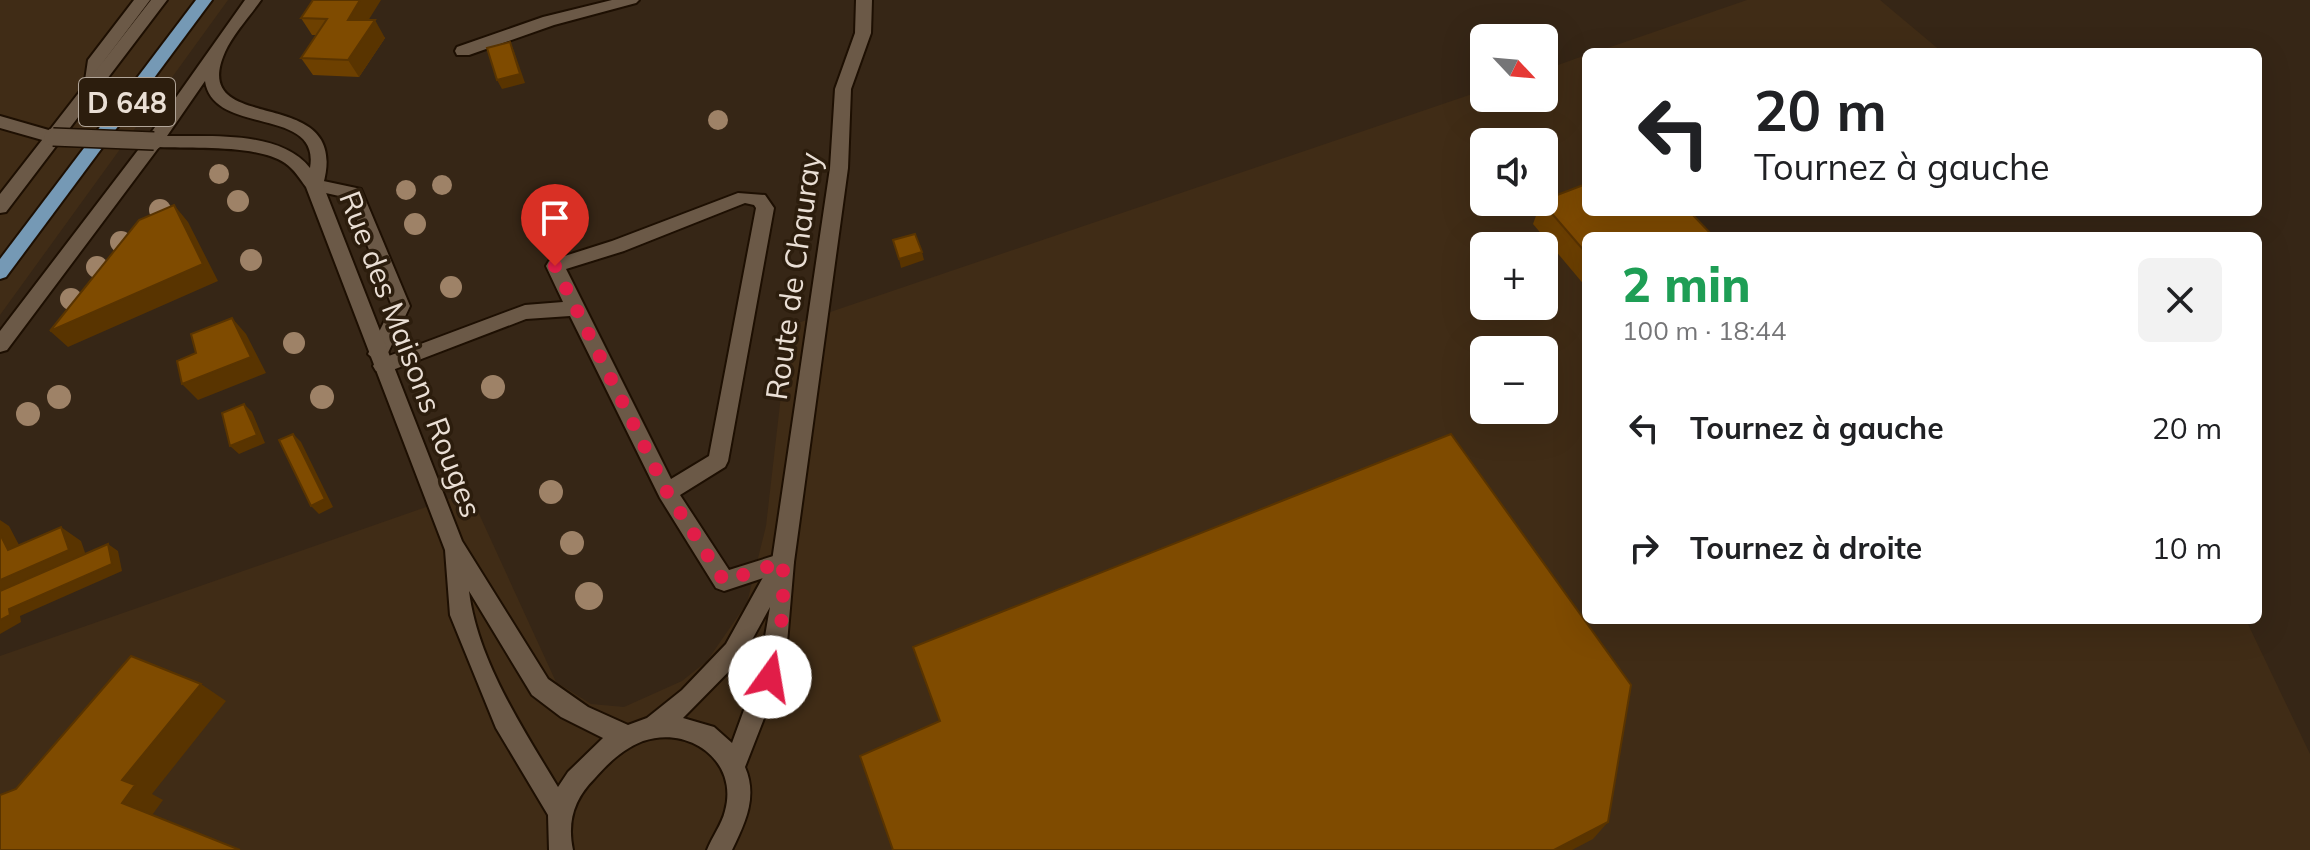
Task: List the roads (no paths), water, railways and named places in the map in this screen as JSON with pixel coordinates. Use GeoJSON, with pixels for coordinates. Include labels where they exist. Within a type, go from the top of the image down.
{"type":"FeatureCollection","features":[{"type":"Feature","properties":{"kind":"main road","name":"D 648"},"geometry":{"type":"LineString","coordinates":[[0,272],[204,0]]}},
{"type":"Feature","properties":{"kind":"street"},"geometry":{"type":"LineString","coordinates":[[92,87],[96,60],[142,0]]}},
{"type":"Feature","properties":{"kind":"street"},"geometry":{"type":"LineString","coordinates":[[0,207],[159,0]]}},
{"type":"Feature","properties":{"kind":"street"},"geometry":{"type":"LineString","coordinates":[[0,345],[216,57],[253,0]]}},
{"type":"Feature","properties":{"kind":"street"},"geometry":{"type":"LineString","coordinates":[[463,51],[549,21],[631,0]]}},
{"type":"Feature","properties":{"kind":"street","name":"Route de Chauray"},"geometry":{"type":"LineString","coordinates":[[734,765],[775,661],[783,613],[783,562],[839,168],[843,89],[863,33],[864,0]]}},
{"type":"Feature","properties":{"kind":"street","name":"Rue des Maisons Rouges"},"geometry":{"type":"LineString","coordinates":[[216,57],[214,88],[220,98],[245,110],[295,126],[305,131],[316,143],[320,161],[314,185]]}},
{"type":"Feature","properties":{"kind":"street","name":"Rue des Maisons Rouges"},"geometry":{"type":"LineString","coordinates":[[0,122],[53,137],[235,145],[271,151],[292,159],[314,185],[453,545],[540,687],[558,703],[591,723],[625,735]]}},
{"type":"Feature","properties":{"kind":"street"},"geometry":{"type":"LineString","coordinates":[[314,185],[355,193],[401,306],[381,360]]}},
{"type":"Feature","properties":{"kind":"street"},"geometry":{"type":"LineString","coordinates":[[667,492],[718,461],[765,208],[759,199],[744,197],[618,246],[555,266],[667,492],[724,581],[783,562]]}},
{"type":"Feature","properties":{"kind":"street"},"geometry":{"type":"LineString","coordinates":[[381,360],[525,312],[574,308]]}},
{"type":"Feature","properties":{"kind":"street","name":"Rue des Maisons Rouges"},"geometry":{"type":"LineString","coordinates":[[453,545],[461,615],[504,720],[560,813]]}},
{"type":"Feature","properties":{"kind":"street","name":"Route de Chauray"},"geometry":{"type":"LineString","coordinates":[[656,725],[690,698],[734,651],[783,562]]}},
{"type":"Feature","properties":{"kind":"street"},"geometry":{"type":"LineString","coordinates":[[561,850],[557,838],[560,813],[571,786],[589,761],[625,735],[656,725],[682,726],[704,733],[722,747],[734,765],[739,789],[736,815],[719,850]]}}]}
